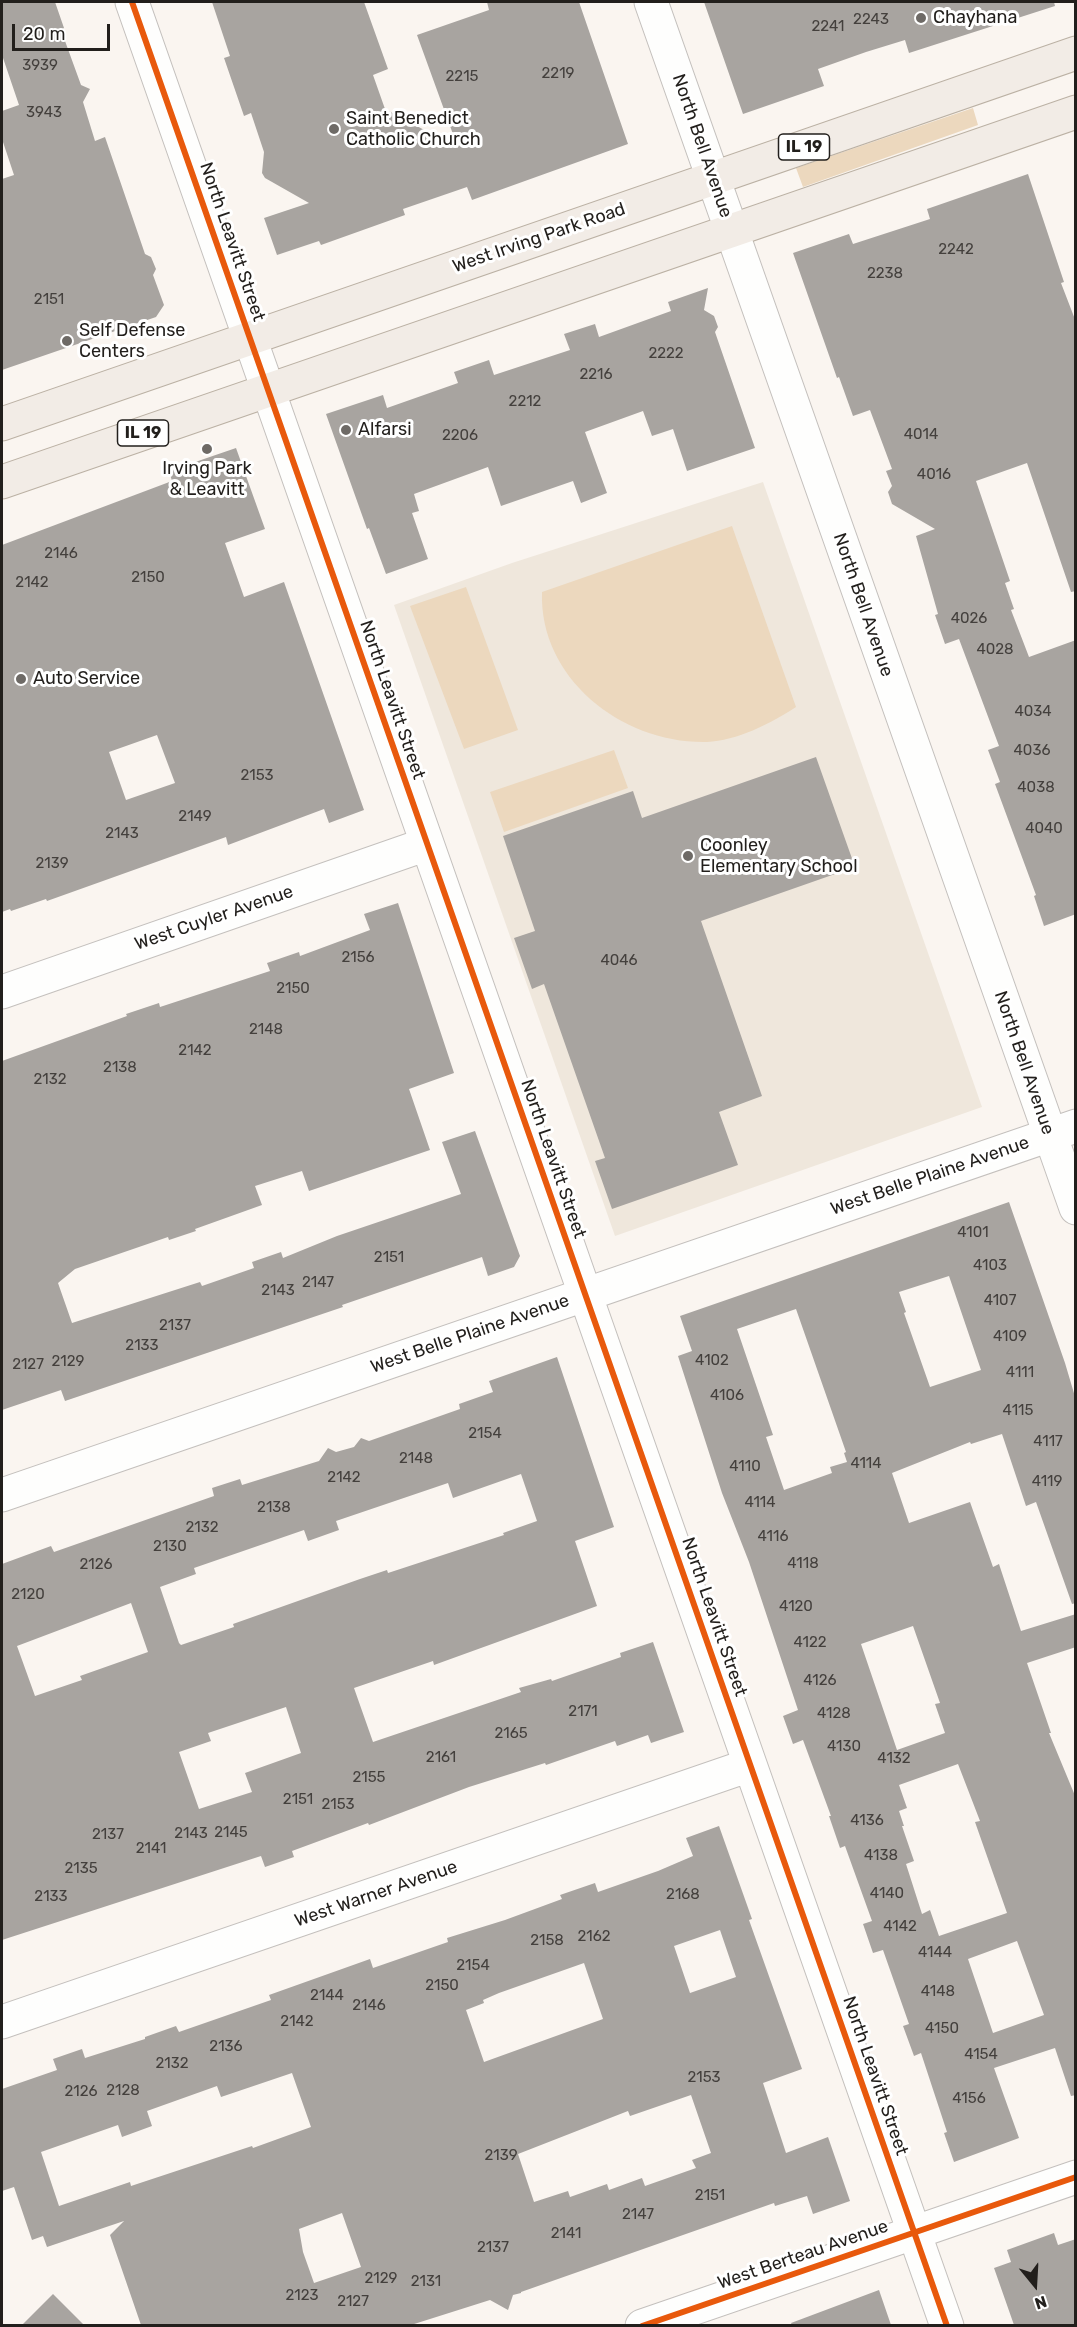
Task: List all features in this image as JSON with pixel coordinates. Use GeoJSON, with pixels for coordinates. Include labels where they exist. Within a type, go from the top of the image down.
{"type":"FeatureCollection","features":[{"type":"Feature","properties":{"kind":"main road","name":"West Irving Park Road"},"geometry":{"type":"LineString","coordinates":[[2,424],[1076,53]]}},
{"type":"Feature","properties":{"kind":"main road","name":"IL 19"},"geometry":{"type":"LineString","coordinates":[[2,482],[1076,112]]}},
{"type":"Feature","properties":{"kind":"street","name":"North Leavitt Street"},"geometry":{"type":"LineString","coordinates":[[132,2],[947,2325]]}},
{"type":"Feature","properties":{"kind":"street","name":"North Bell Avenue"},"geometry":{"type":"LineString","coordinates":[[651,2],[731,231],[1063,1131],[1076,1208]]}},
{"type":"Feature","properties":{"kind":"street","name":"West Cuyler Avenue"},"geometry":{"type":"LineString","coordinates":[[2,992],[427,844]]}},
{"type":"Feature","properties":{"kind":"street","name":"West Belle Plaine Avenue"},"geometry":{"type":"LineString","coordinates":[[2,1495],[1063,1131]]}},
{"type":"Feature","properties":{"kind":"street","name":"West Warner Avenue"},"geometry":{"type":"LineString","coordinates":[[2,2022],[750,1765]]}},
{"type":"Feature","properties":{"kind":"street","name":"West Berteau Avenue"},"geometry":{"type":"LineString","coordinates":[[642,2325],[1076,2177]]}},
{"type":"Feature","properties":{"kind":"shaded area"},"geometry":{"type":"Polygon","coordinates":[[[973,108],[978,125],[803,187],[796,168],[973,108]]]}},
{"type":"Feature","properties":{"kind":"shaded area","name":"Coonley Elementary School"},"geometry":{"type":"Polygon","coordinates":[[[763,482],[982,1107],[615,1236],[394,605],[512,563],[763,482]]]}},
{"type":"Feature","properties":{"kind":"shaded area"},"geometry":{"type":"Polygon","coordinates":[[[732,526],[796,707],[753,730],[730,738],[707,742],[676,740],[645,732],[617,718],[592,700],[571,678],[555,652],[545,624],[542,592],[732,526]]]}},
{"type":"Feature","properties":{"kind":"shaded area"},"geometry":{"type":"Polygon","coordinates":[[[466,587],[518,730],[464,749],[410,606],[466,587]]]}},
{"type":"Feature","properties":{"kind":"shaded area"},"geometry":{"type":"Polygon","coordinates":[[[614,750],[628,788],[504,832],[490,792],[614,750]]]}},
{"type":"Feature","properties":{"kind":"building"},"geometry":{"type":"Polygon","coordinates":[[[2,2],[55,2],[64,28],[61,30],[81,85],[90,89],[83,102],[95,141],[105,137],[145,254],[151,257],[156,269],[153,275],[164,305],[156,317],[2,370],[2,179],[14,175],[2,139],[2,111],[19,105],[2,55],[2,2]]]}},
{"type":"Feature","properties":{"kind":"building"},"geometry":{"type":"Polygon","coordinates":[[[212,2],[364,2],[388,69],[373,75],[385,109],[458,148],[417,35],[489,10],[487,2],[579,2],[628,144],[472,200],[467,187],[403,209],[405,215],[321,245],[319,241],[277,255],[264,218],[309,203],[265,178],[262,173],[264,152],[251,113],[244,116],[224,58],[230,56],[212,2]]]}},
{"type":"Feature","properties":{"kind":"building"},"geometry":{"type":"Polygon","coordinates":[[[704,2],[1054,2],[1055,6],[909,53],[905,40],[866,52],[818,69],[824,86],[743,114],[704,2]]]}},
{"type":"Feature","properties":{"kind":"building"},"geometry":{"type":"Polygon","coordinates":[[[1028,174],[1064,282],[1061,283],[1076,322],[1076,591],[1071,592],[1027,463],[976,481],[1010,581],[1005,583],[1014,609],[1011,610],[1029,657],[1076,640],[1076,914],[1044,926],[1034,896],[1036,895],[995,784],[1000,782],[988,750],[999,746],[959,639],[945,644],[935,615],[938,614],[916,536],[935,529],[892,504],[888,492],[892,486],[886,471],[892,469],[870,410],[853,416],[839,377],[837,378],[793,253],[849,234],[853,244],[930,219],[927,209],[1028,174]]]}},
{"type":"Feature","properties":{"kind":"building"},"geometry":{"type":"Polygon","coordinates":[[[708,288],[704,310],[714,316],[718,327],[715,332],[755,448],[687,471],[673,429],[652,436],[643,411],[585,432],[607,493],[581,503],[573,481],[501,506],[488,467],[414,494],[419,511],[412,513],[428,559],[386,574],[369,528],[367,529],[326,414],[383,395],[387,408],[458,383],[454,372],[489,360],[494,375],[570,350],[564,334],[595,324],[599,337],[671,311],[668,302],[708,288]]]}},
{"type":"Feature","properties":{"kind":"building"},"geometry":{"type":"Polygon","coordinates":[[[236,448],[265,529],[225,543],[244,597],[284,582],[364,810],[329,823],[324,809],[228,845],[226,837],[47,901],[46,899],[2,912],[2,545],[172,481],[169,471],[236,448]],[[157,735],[109,752],[126,800],[175,783],[157,735]]]}},
{"type":"Feature","properties":{"kind":"building"},"geometry":{"type":"Polygon","coordinates":[[[816,757],[855,867],[701,921],[762,1096],[719,1112],[738,1165],[612,1209],[595,1161],[605,1158],[544,984],[532,989],[514,938],[535,931],[503,836],[633,791],[642,818],[816,757]]]}},
{"type":"Feature","properties":{"kind":"building"},"geometry":{"type":"Polygon","coordinates":[[[398,903],[454,1073],[409,1089],[430,1150],[309,1191],[302,1171],[255,1186],[262,1205],[195,1229],[196,1231],[169,1240],[168,1237],[75,1269],[58,1283],[72,1323],[200,1282],[202,1286],[254,1268],[252,1262],[281,1252],[283,1258],[337,1236],[461,1194],[442,1142],[475,1131],[520,1256],[514,1267],[488,1276],[482,1257],[342,1305],[343,1307],[65,1401],[61,1390],[2,1410],[2,1061],[127,1016],[126,1014],[159,1003],[160,1007],[270,971],[267,963],[299,952],[300,956],[370,930],[364,914],[398,903]]]}},
{"type":"Feature","properties":{"kind":"building"},"geometry":{"type":"Polygon","coordinates":[[[1009,1202],[1065,1363],[1076,1400],[1076,1603],[1072,1604],[1036,1502],[1026,1506],[1002,1434],[971,1444],[970,1442],[892,1473],[909,1523],[970,1502],[993,1567],[999,1564],[1021,1631],[1076,1614],[1076,1647],[1027,1663],[1051,1733],[1049,1733],[1076,1798],[1076,2095],[1071,2096],[1055,2048],[994,2068],[1019,2138],[954,2162],[944,2133],[947,2132],[921,2053],[914,2056],[903,2026],[909,2024],[883,1950],[873,1953],[863,1924],[872,1921],[845,1846],[840,1848],[829,1816],[831,1816],[803,1740],[793,1744],[783,1716],[798,1710],[749,1562],[722,1493],[678,1356],[692,1351],[680,1316],[1009,1202]],[[949,1276],[899,1292],[930,1387],[981,1370],[949,1276]],[[796,1309],[737,1329],[773,1435],[766,1437],[784,1490],[832,1473],[830,1467],[847,1462],[844,1453],[846,1452],[796,1309]],[[913,1626],[861,1644],[897,1750],[945,1733],[935,1704],[940,1703],[913,1626]],[[958,1764],[899,1785],[907,1808],[899,1811],[914,1861],[906,1864],[922,1914],[930,1910],[939,1936],[1007,1913],[975,1822],[980,1821],[958,1764]],[[1017,1941],[968,1959],[993,2033],[1044,2015],[1017,1941]]]}},
{"type":"Feature","properties":{"kind":"building"},"geometry":{"type":"Polygon","coordinates":[[[557,1357],[614,1527],[575,1541],[597,1606],[434,1665],[433,1661],[354,1688],[373,1742],[521,1692],[519,1688],[551,1679],[552,1681],[621,1657],[620,1653],[653,1642],[684,1732],[651,1743],[648,1735],[617,1746],[615,1741],[546,1765],[545,1763],[469,1787],[369,1825],[368,1823],[292,1851],[294,1857],[265,1867],[261,1856],[2,1940],[2,1564],[51,1546],[54,1552],[214,1496],[212,1488],[240,1479],[242,1485],[319,1461],[328,1448],[336,1452],[354,1447],[361,1438],[369,1441],[460,1409],[459,1404],[493,1392],[489,1381],[557,1357]],[[521,1474],[453,1498],[448,1483],[336,1521],[339,1530],[308,1541],[304,1530],[194,1568],[196,1574],[160,1587],[179,1643],[181,1645],[234,1627],[233,1624],[387,1570],[388,1573],[504,1535],[503,1533],[537,1521],[521,1474]],[[131,1603],[17,1646],[35,1696],[82,1680],[80,1676],[148,1652],[131,1603]],[[286,1707],[208,1733],[211,1741],[179,1752],[199,1809],[252,1792],[245,1773],[301,1753],[286,1707]]]}},
{"type":"Feature","properties":{"kind":"building"},"geometry":{"type":"Polygon","coordinates":[[[719,1826],[752,1919],[749,1920],[802,2069],[763,2083],[786,2153],[828,2137],[850,2201],[813,2214],[807,2196],[775,2206],[774,2203],[513,2295],[508,2310],[490,2300],[411,2325],[141,2325],[110,2235],[124,2221],[47,2247],[43,2236],[32,2240],[14,2187],[2,2191],[2,2089],[57,2070],[53,2059],[82,2049],[85,2058],[145,2039],[145,2037],[176,2026],[179,2032],[271,2000],[269,1995],[370,1959],[373,1968],[448,1942],[447,1938],[562,1899],[560,1895],[595,1883],[598,1892],[693,1856],[686,1838],[719,1826]],[[720,1930],[674,1946],[690,1993],[736,1977],[720,1930]],[[584,1963],[483,2000],[484,2003],[466,2010],[484,2062],[603,2019],[584,1963]],[[292,2073],[221,2097],[217,2086],[147,2111],[152,2126],[122,2137],[118,2125],[41,2152],[59,2206],[130,2182],[131,2186],[252,2146],[253,2148],[311,2127],[292,2073]],[[691,2095],[630,2116],[628,2111],[518,2154],[534,2202],[568,2191],[570,2197],[607,2184],[609,2190],[642,2178],[645,2186],[696,2168],[692,2160],[711,2153],[691,2095]],[[342,2213],[299,2229],[303,2252],[314,2283],[361,2267],[342,2213]]]}},
{"type":"Feature","properties":{"kind":"building"},"geometry":{"type":"Polygon","coordinates":[[[1054,2233],[1058,2245],[1076,2239],[1076,2325],[1014,2325],[994,2268],[1011,2262],[1007,2250],[1054,2233]]]}},
{"type":"Feature","properties":{"kind":"building"},"geometry":{"type":"Polygon","coordinates":[[[879,2290],[891,2325],[792,2325],[791,2323],[879,2290]]]}},
{"type":"Feature","properties":{"kind":"building"},"geometry":{"type":"Polygon","coordinates":[[[53,2294],[84,2325],[22,2325],[53,2294]]]}},
{"type":"Feature","properties":{"kind":"cycle path"},"geometry":{"type":"LineString","coordinates":[[132,2],[947,2326]]}},
{"type":"Feature","properties":{"kind":"cycle path"},"geometry":{"type":"LineString","coordinates":[[642,2326],[1076,2177]]}},
{"type":"Feature","properties":{"kind":"place","name":"Chayhana"},"geometry":{"type":"Point","coordinates":[921,18]}},
{"type":"Feature","properties":{"kind":"place","name":"Saint Benedict Catholic Church"},"geometry":{"type":"Point","coordinates":[334,129]}},
{"type":"Feature","properties":{"kind":"place","name":"Self Defense Centers"},"geometry":{"type":"Point","coordinates":[67,341]}},
{"type":"Feature","properties":{"kind":"place","name":"Alfarsi"},"geometry":{"type":"Point","coordinates":[346,430]}},
{"type":"Feature","properties":{"kind":"place","name":"Irving Park & Leavitt"},"geometry":{"type":"Point","coordinates":[207,449]}},
{"type":"Feature","properties":{"kind":"place","name":"Auto Service"},"geometry":{"type":"Point","coordinates":[21,679]}},
{"type":"Feature","properties":{"kind":"place","name":"Coonley Elementary School"},"geometry":{"type":"Point","coordinates":[688,856]}}]}
